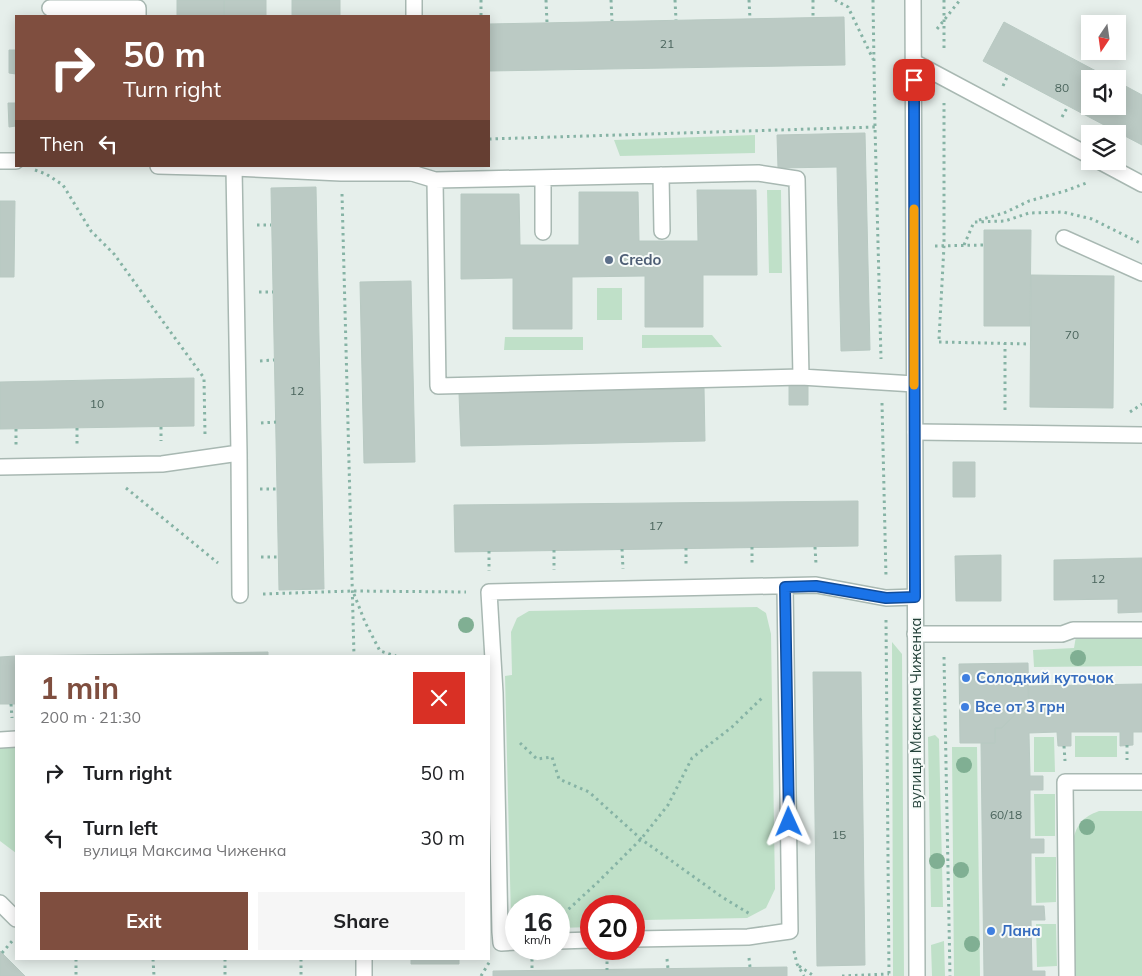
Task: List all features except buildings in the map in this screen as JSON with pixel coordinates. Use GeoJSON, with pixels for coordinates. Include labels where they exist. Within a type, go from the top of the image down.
{"type":"FeatureCollection","features":[{"type":"Feature","properties":{"kind":"street"},"geometry":{"type":"LineString","coordinates":[[414,0],[414,15]]}},
{"type":"Feature","properties":{"kind":"street","name":"вулиця Максима Чиженка"},"geometry":{"type":"LineString","coordinates":[[913,0],[917,976]]}},
{"type":"Feature","properties":{"kind":"street"},"geometry":{"type":"LineString","coordinates":[[50,8],[138,8],[138,15]]}},
{"type":"Feature","properties":{"kind":"street"},"geometry":{"type":"LineString","coordinates":[[914,62],[1081,151]]}},
{"type":"Feature","properties":{"kind":"street"},"geometry":{"type":"LineString","coordinates":[[0,161],[15,161]]}},
{"type":"Feature","properties":{"kind":"street"},"geometry":{"type":"LineString","coordinates":[[194,167],[341,173],[412,170],[435,180],[758,173],[797,179],[801,377]]}},
{"type":"Feature","properties":{"kind":"street"},"geometry":{"type":"LineString","coordinates":[[234,168],[240,588]]}},
{"type":"Feature","properties":{"kind":"street"},"geometry":{"type":"LineString","coordinates":[[1116,170],[1142,184]]}},
{"type":"Feature","properties":{"kind":"street"},"geometry":{"type":"LineString","coordinates":[[661,175],[662,231]]}},
{"type":"Feature","properties":{"kind":"street"},"geometry":{"type":"LineString","coordinates":[[543,178],[543,232]]}},
{"type":"Feature","properties":{"kind":"street"},"geometry":{"type":"LineString","coordinates":[[435,180],[438,386],[801,377],[914,384]]}},
{"type":"Feature","properties":{"kind":"street"},"geometry":{"type":"LineString","coordinates":[[1064,238],[1142,273]]}},
{"type":"Feature","properties":{"kind":"street"},"geometry":{"type":"LineString","coordinates":[[915,432],[1142,435]]}},
{"type":"Feature","properties":{"kind":"street"},"geometry":{"type":"LineString","coordinates":[[0,467],[162,464],[239,453]]}},
{"type":"Feature","properties":{"kind":"street"},"geometry":{"type":"LineString","coordinates":[[505,943],[501,943],[495,693],[489,592],[816,586],[886,598],[915,597]]}},
{"type":"Feature","properties":{"kind":"street"},"geometry":{"type":"LineString","coordinates":[[645,939],[748,937],[790,931],[785,587]]}},
{"type":"Feature","properties":{"kind":"street"},"geometry":{"type":"LineString","coordinates":[[915,634],[1062,634],[1073,630],[1142,630]]}},
{"type":"Feature","properties":{"kind":"street"},"geometry":{"type":"LineString","coordinates":[[0,740],[15,739]]}},
{"type":"Feature","properties":{"kind":"street"},"geometry":{"type":"LineString","coordinates":[[1067,976],[1065,782],[1142,782]]}},
{"type":"Feature","properties":{"kind":"street"},"geometry":{"type":"LineString","coordinates":[[0,903],[15,918]]}},
{"type":"Feature","properties":{"kind":"street"},"geometry":{"type":"LineString","coordinates":[[364,960],[364,976]]}},
{"type":"Feature","properties":{"kind":"path"},"geometry":{"type":"LineString","coordinates":[[481,0],[481,15]]}},
{"type":"Feature","properties":{"kind":"path"},"geometry":{"type":"LineString","coordinates":[[546,0],[547,23]]}},
{"type":"Feature","properties":{"kind":"path"},"geometry":{"type":"LineString","coordinates":[[611,0],[612,21]]}},
{"type":"Feature","properties":{"kind":"path"},"geometry":{"type":"LineString","coordinates":[[675,0],[676,20]]}},
{"type":"Feature","properties":{"kind":"path"},"geometry":{"type":"LineString","coordinates":[[749,0],[750,19]]}},
{"type":"Feature","properties":{"kind":"path"},"geometry":{"type":"LineString","coordinates":[[813,0],[813,18]]}},
{"type":"Feature","properties":{"kind":"path"},"geometry":{"type":"LineString","coordinates":[[835,0],[848,8],[874,60]]}},
{"type":"Feature","properties":{"kind":"path"},"geometry":{"type":"LineString","coordinates":[[842,976],[889,975],[886,598],[882,382],[874,127],[874,0]]}},
{"type":"Feature","properties":{"kind":"path"},"geometry":{"type":"LineString","coordinates":[[944,0],[944,246],[939,342],[1030,344]]}},
{"type":"Feature","properties":{"kind":"path"},"geometry":{"type":"LineString","coordinates":[[490,139],[874,127]]}},
{"type":"Feature","properties":{"kind":"path"},"geometry":{"type":"LineString","coordinates":[[32,169],[46,174],[63,185],[91,230],[114,254],[204,378],[205,435],[239,453]]}},
{"type":"Feature","properties":{"kind":"path"},"geometry":{"type":"LineString","coordinates":[[974,222],[1004,213],[1029,201],[1065,191],[1116,170]]}},
{"type":"Feature","properties":{"kind":"path"},"geometry":{"type":"LineString","coordinates":[[341,173],[354,655]]}},
{"type":"Feature","properties":{"kind":"path"},"geometry":{"type":"LineString","coordinates":[[914,246],[984,245]]}},
{"type":"Feature","properties":{"kind":"path"},"geometry":{"type":"LineString","coordinates":[[1005,343],[1005,434]]}},
{"type":"Feature","properties":{"kind":"path"},"geometry":{"type":"LineString","coordinates":[[99,465],[240,588],[489,592]]}},
{"type":"Feature","properties":{"kind":"path"},"geometry":{"type":"LineString","coordinates":[[353,591],[365,622],[380,651],[393,655]]}},
{"type":"Feature","properties":{"kind":"path"},"geometry":{"type":"LineString","coordinates":[[943,635],[950,976]]}},
{"type":"Feature","properties":{"kind":"path"},"geometry":{"type":"LineString","coordinates":[[570,908],[641,839],[668,805],[692,758],[732,727],[786,674]]}},
{"type":"Feature","properties":{"kind":"path"},"geometry":{"type":"LineString","coordinates":[[517,742],[537,759],[552,757],[559,779],[589,792],[641,839],[722,897],[751,914]]}},
{"type":"Feature","properties":{"kind":"path"},"geometry":{"type":"LineString","coordinates":[[2,953],[15,937]]}},
{"type":"Feature","properties":{"kind":"path"},"geometry":{"type":"LineString","coordinates":[[76,960],[76,976]]}},
{"type":"Feature","properties":{"kind":"path"},"geometry":{"type":"LineString","coordinates":[[153,960],[154,976]]}},
{"type":"Feature","properties":{"kind":"path"},"geometry":{"type":"LineString","coordinates":[[225,960],[225,976]]}},
{"type":"Feature","properties":{"kind":"path"},"geometry":{"type":"LineString","coordinates":[[301,960],[301,976]]}},
{"type":"Feature","properties":{"kind":"path"},"geometry":{"type":"LineString","coordinates":[[607,960],[607,970]]}},
{"type":"Feature","properties":{"kind":"path"},"geometry":{"type":"LineString","coordinates":[[797,964],[814,976]]}},
{"type":"Feature","properties":{"kind":"green space"},"geometry":{"type":"Polygon","coordinates":[[[755,135],[755,153],[620,156],[614,140],[755,135]]]}},
{"type":"Feature","properties":{"kind":"green space"},"geometry":{"type":"Polygon","coordinates":[[[767,190],[781,190],[782,273],[769,273],[767,190]]]}},
{"type":"Feature","properties":{"kind":"green space"},"geometry":{"type":"Polygon","coordinates":[[[597,288],[622,288],[622,320],[597,320],[597,288]]]}},
{"type":"Feature","properties":{"kind":"green space"},"geometry":{"type":"Polygon","coordinates":[[[642,335],[712,335],[722,347],[642,348],[642,335]]]}},
{"type":"Feature","properties":{"kind":"green space"},"geometry":{"type":"Polygon","coordinates":[[[505,337],[583,337],[583,350],[504,350],[505,337]]]}},
{"type":"Feature","properties":{"kind":"green space"},"geometry":{"type":"Polygon","coordinates":[[[757,607],[766,613],[771,634],[775,889],[766,908],[747,918],[645,920],[645,895],[580,895],[580,927],[570,928],[570,895],[510,895],[505,676],[512,675],[511,632],[517,618],[529,611],[757,607]]]}},
{"type":"Feature","properties":{"kind":"green space"},"geometry":{"type":"Polygon","coordinates":[[[1142,635],[1142,666],[1034,667],[1033,650],[1074,648],[1076,636],[1142,635]]]}},
{"type":"Feature","properties":{"kind":"green space"},"geometry":{"type":"Polygon","coordinates":[[[892,642],[902,654],[904,976],[893,976],[892,642]]]}},
{"type":"Feature","properties":{"kind":"green space"},"geometry":{"type":"Polygon","coordinates":[[[935,735],[939,739],[943,907],[931,907],[928,737],[935,735]]]}},
{"type":"Feature","properties":{"kind":"green space"},"geometry":{"type":"Polygon","coordinates":[[[1075,736],[1117,736],[1117,757],[1075,757],[1075,736]]]}},
{"type":"Feature","properties":{"kind":"green space"},"geometry":{"type":"Polygon","coordinates":[[[1034,737],[1054,737],[1055,772],[1034,772],[1034,737]]]}},
{"type":"Feature","properties":{"kind":"green space"},"geometry":{"type":"Polygon","coordinates":[[[952,747],[977,747],[980,976],[954,976],[952,747]]]}},
{"type":"Feature","properties":{"kind":"green space"},"geometry":{"type":"Polygon","coordinates":[[[0,748],[15,748],[15,852],[0,841],[0,748]]]}},
{"type":"Feature","properties":{"kind":"green space"},"geometry":{"type":"Polygon","coordinates":[[[1034,794],[1055,794],[1055,836],[1035,836],[1034,794]]]}},
{"type":"Feature","properties":{"kind":"green space"},"geometry":{"type":"Polygon","coordinates":[[[1099,811],[1142,811],[1142,976],[1075,976],[1073,840],[1076,830],[1082,822],[1099,811]]]}},
{"type":"Feature","properties":{"kind":"green space"},"geometry":{"type":"Polygon","coordinates":[[[1035,857],[1056,857],[1056,902],[1036,903],[1035,857]]]}},
{"type":"Feature","properties":{"kind":"green space"},"geometry":{"type":"Polygon","coordinates":[[[1036,924],[1056,924],[1057,966],[1037,967],[1036,924]]]}},
{"type":"Feature","properties":{"kind":"green space"},"geometry":{"type":"Polygon","coordinates":[[[944,941],[945,976],[932,976],[931,945],[944,941]]]}},
{"type":"Feature","properties":{"kind":"slow traffic"},"geometry":{"type":"LineString","coordinates":[[914,209],[914,385]]}},
{"type":"Feature","properties":{"kind":"place","name":"Credo"},"geometry":{"type":"Point","coordinates":[609,260]}},
{"type":"Feature","properties":{"kind":"place","name":"Солодкий куточок"},"geometry":{"type":"Point","coordinates":[966,678]}},
{"type":"Feature","properties":{"kind":"place","name":"Все от 3 грн"},"geometry":{"type":"Point","coordinates":[965,707]}},
{"type":"Feature","properties":{"kind":"place","name":"Лана"},"geometry":{"type":"Point","coordinates":[991,931]}},
{"type":"Feature","properties":{"kind":"route"},"geometry":{"type":"LineString","coordinates":[[789,822],[785,587],[816,586],[886,598],[915,597],[914,80]]}}]}
